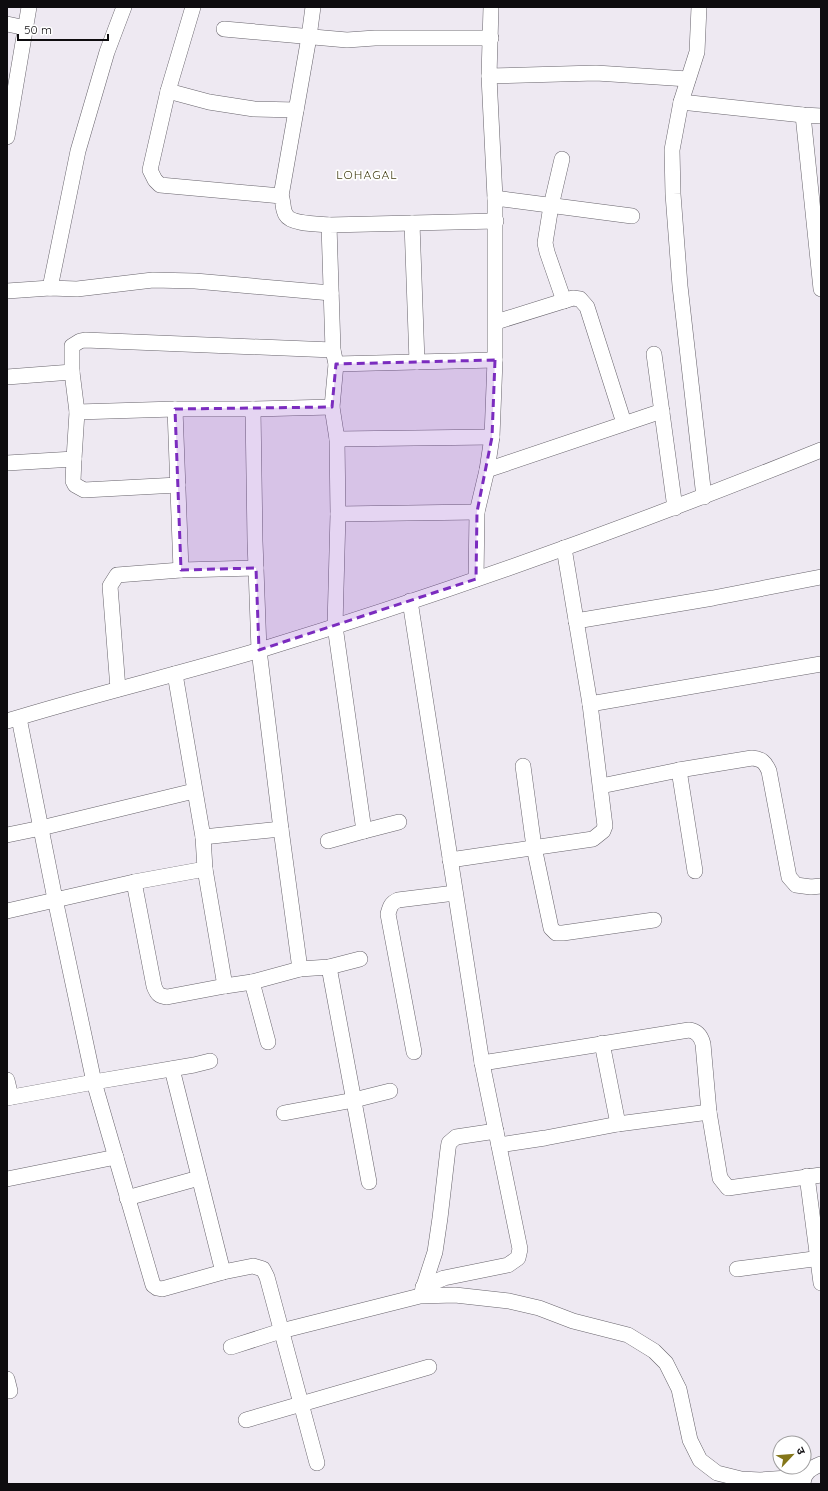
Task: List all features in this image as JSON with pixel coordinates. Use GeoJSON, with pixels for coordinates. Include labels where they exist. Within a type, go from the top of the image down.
{"type":"FeatureCollection","features":[{"type":"Feature","properties":{"kind":"street"},"geometry":{"type":"LineString","coordinates":[[7,137],[12,80],[26,28],[29,7]]}},
{"type":"Feature","properties":{"kind":"street"},"geometry":{"type":"LineString","coordinates":[[50,288],[78,151],[107,52],[124,7]]}},
{"type":"Feature","properties":{"kind":"street"},"geometry":{"type":"LineString","coordinates":[[193,7],[168,91],[150,170],[155,180],[160,185],[281,196]]}},
{"type":"Feature","properties":{"kind":"street"},"geometry":{"type":"LineString","coordinates":[[313,7],[281,196],[284,201],[284,210],[289,218],[296,221],[328,225],[496,221]]}},
{"type":"Feature","properties":{"kind":"street"},"geometry":{"type":"LineString","coordinates":[[476,579],[476,512],[487,470],[492,437],[496,360],[496,221],[489,76],[491,7]]}},
{"type":"Feature","properties":{"kind":"street"},"geometry":{"type":"LineString","coordinates":[[699,7],[697,52],[681,102],[672,150],[673,194],[680,286],[704,497]]}},
{"type":"Feature","properties":{"kind":"street"},"geometry":{"type":"LineString","coordinates":[[7,24],[26,28]]}},
{"type":"Feature","properties":{"kind":"street"},"geometry":{"type":"LineString","coordinates":[[224,29],[347,40],[375,38],[491,38]]}},
{"type":"Feature","properties":{"kind":"street"},"geometry":{"type":"LineString","coordinates":[[489,76],[596,73],[688,79]]}},
{"type":"Feature","properties":{"kind":"street"},"geometry":{"type":"LineString","coordinates":[[168,91],[208,102],[254,109],[296,110]]}},
{"type":"Feature","properties":{"kind":"street"},"geometry":{"type":"LineString","coordinates":[[681,102],[821,116]]}},
{"type":"Feature","properties":{"kind":"street"},"geometry":{"type":"LineString","coordinates":[[803,115],[821,289]]}},
{"type":"Feature","properties":{"kind":"street"},"geometry":{"type":"LineString","coordinates":[[562,159],[545,243],[564,301]]}},
{"type":"Feature","properties":{"kind":"street"},"geometry":{"type":"LineString","coordinates":[[495,198],[632,216]]}},
{"type":"Feature","properties":{"kind":"street"},"geometry":{"type":"LineString","coordinates":[[412,223],[417,362]]}},
{"type":"Feature","properties":{"kind":"street"},"geometry":{"type":"LineString","coordinates":[[328,225],[335,357],[332,407],[337,439],[338,514],[335,626],[364,830]]}},
{"type":"Feature","properties":{"kind":"street"},"geometry":{"type":"LineString","coordinates":[[7,291],[50,288],[77,289],[160,280],[195,281],[331,293]]}},
{"type":"Feature","properties":{"kind":"street"},"geometry":{"type":"LineString","coordinates":[[496,322],[573,298],[580,299],[587,307],[624,424]]}},
{"type":"Feature","properties":{"kind":"street"},"geometry":{"type":"LineString","coordinates":[[178,485],[84,490],[78,488],[73,481],[77,412],[72,372],[72,346],[85,340],[417,362],[496,360]]}},
{"type":"Feature","properties":{"kind":"street"},"geometry":{"type":"LineString","coordinates":[[654,354],[675,508]]}},
{"type":"Feature","properties":{"kind":"street"},"geometry":{"type":"LineString","coordinates":[[7,377],[72,372]]}},
{"type":"Feature","properties":{"kind":"street"},"geometry":{"type":"LineString","coordinates":[[77,412],[332,407]]}},
{"type":"Feature","properties":{"kind":"street"},"geometry":{"type":"LineString","coordinates":[[175,409],[181,570]]}},
{"type":"Feature","properties":{"kind":"street"},"geometry":{"type":"LineString","coordinates":[[254,409],[256,568],[259,650],[300,970]]}},
{"type":"Feature","properties":{"kind":"street"},"geometry":{"type":"LineString","coordinates":[[487,470],[662,411]]}},
{"type":"Feature","properties":{"kind":"street"},"geometry":{"type":"LineString","coordinates":[[337,439],[492,437]]}},
{"type":"Feature","properties":{"kind":"street"},"geometry":{"type":"LineString","coordinates":[[317,1463],[267,1277],[263,1270],[253,1266],[223,1272],[162,1289],[153,1285],[94,1082],[41,828],[13,719],[259,650],[335,626],[476,579],[675,508],[821,450]]}},
{"type":"Feature","properties":{"kind":"street"},"geometry":{"type":"LineString","coordinates":[[7,463],[74,459]]}},
{"type":"Feature","properties":{"kind":"street"},"geometry":{"type":"LineString","coordinates":[[338,514],[476,512]]}},
{"type":"Feature","properties":{"kind":"street"},"geometry":{"type":"LineString","coordinates":[[450,860],[593,839],[603,831],[605,826],[590,704],[564,548]]}},
{"type":"Feature","properties":{"kind":"street"},"geometry":{"type":"LineString","coordinates":[[118,689],[110,586],[113,579],[117,575],[122,573],[181,570],[256,568]]}},
{"type":"Feature","properties":{"kind":"street"},"geometry":{"type":"LineString","coordinates":[[576,621],[713,598],[821,577]]}},
{"type":"Feature","properties":{"kind":"street"},"geometry":{"type":"LineString","coordinates":[[231,1347],[422,1291],[444,1278],[508,1265],[518,1258],[520,1249],[482,1062],[410,601]]}},
{"type":"Feature","properties":{"kind":"street"},"geometry":{"type":"LineString","coordinates":[[590,704],[821,664]]}},
{"type":"Feature","properties":{"kind":"street"},"geometry":{"type":"LineString","coordinates":[[175,674],[194,791],[203,836],[205,869],[225,986]]}},
{"type":"Feature","properties":{"kind":"street"},"geometry":{"type":"LineString","coordinates":[[601,786],[679,770],[752,758],[759,759],[765,763],[769,771],[789,877],[796,885],[811,888],[821,886]]}},
{"type":"Feature","properties":{"kind":"street"},"geometry":{"type":"LineString","coordinates":[[523,766],[534,847],[551,928],[556,933],[654,920]]}},
{"type":"Feature","properties":{"kind":"street"},"geometry":{"type":"LineString","coordinates":[[679,770],[695,871]]}},
{"type":"Feature","properties":{"kind":"street"},"geometry":{"type":"LineString","coordinates":[[7,835],[194,791]]}},
{"type":"Feature","properties":{"kind":"street"},"geometry":{"type":"LineString","coordinates":[[328,841],[364,830],[399,822]]}},
{"type":"Feature","properties":{"kind":"street"},"geometry":{"type":"LineString","coordinates":[[203,836],[281,829]]}},
{"type":"Feature","properties":{"kind":"street"},"geometry":{"type":"LineString","coordinates":[[7,911],[134,882],[205,869]]}},
{"type":"Feature","properties":{"kind":"street"},"geometry":{"type":"LineString","coordinates":[[134,882],[154,986],[157,994],[161,996],[167,997],[252,982],[300,970],[329,967],[360,959]]}},
{"type":"Feature","properties":{"kind":"street"},"geometry":{"type":"LineString","coordinates":[[414,1052],[388,914],[390,906],[393,902],[398,900],[455,893]]}},
{"type":"Feature","properties":{"kind":"street"},"geometry":{"type":"LineString","coordinates":[[329,967],[369,1182]]}},
{"type":"Feature","properties":{"kind":"street"},"geometry":{"type":"LineString","coordinates":[[252,982],[268,1042]]}},
{"type":"Feature","properties":{"kind":"street"},"geometry":{"type":"LineString","coordinates":[[482,1062],[690,1030],[695,1031],[702,1038],[709,1112],[720,1178],[728,1188],[814,1175],[821,1284]]}},
{"type":"Feature","properties":{"kind":"street"},"geometry":{"type":"LineString","coordinates":[[602,1043],[618,1124]]}},
{"type":"Feature","properties":{"kind":"street"},"geometry":{"type":"LineString","coordinates":[[7,1080],[9,1098],[210,1061]]}},
{"type":"Feature","properties":{"kind":"street"},"geometry":{"type":"LineString","coordinates":[[172,1069],[223,1272]]}},
{"type":"Feature","properties":{"kind":"street"},"geometry":{"type":"LineString","coordinates":[[284,1114],[390,1091]]}},
{"type":"Feature","properties":{"kind":"street"},"geometry":{"type":"LineString","coordinates":[[422,1291],[435,1252],[448,1149],[450,1143],[456,1137],[545,1138],[618,1124],[709,1112]]}},
{"type":"Feature","properties":{"kind":"street"},"geometry":{"type":"LineString","coordinates":[[7,1179],[116,1157]]}},
{"type":"Feature","properties":{"kind":"street"},"geometry":{"type":"LineString","coordinates":[[127,1198],[199,1178]]}},
{"type":"Feature","properties":{"kind":"street"},"geometry":{"type":"LineString","coordinates":[[737,1269],[820,1258]]}},
{"type":"Feature","properties":{"kind":"street"},"geometry":{"type":"LineString","coordinates":[[422,1291],[509,1301],[539,1308],[573,1321],[628,1335],[654,1351],[666,1363],[679,1389],[690,1440],[700,1460],[716,1473],[741,1479],[803,1481],[809,1469],[821,1464]]}},
{"type":"Feature","properties":{"kind":"street"},"geometry":{"type":"LineString","coordinates":[[246,1420],[429,1367]]}},
{"type":"Feature","properties":{"kind":"highlighted area"},"geometry":{"type":"Polygon","coordinates":[[[495,360],[492,437],[477,512],[476,579],[259,650],[256,568],[181,570],[175,409],[332,407],[336,364],[495,360]]]}},
{"type":"Feature","properties":{"kind":"district","name":"LOHAGAL"},"geometry":{"type":"Point","coordinates":[367,174]}}]}
